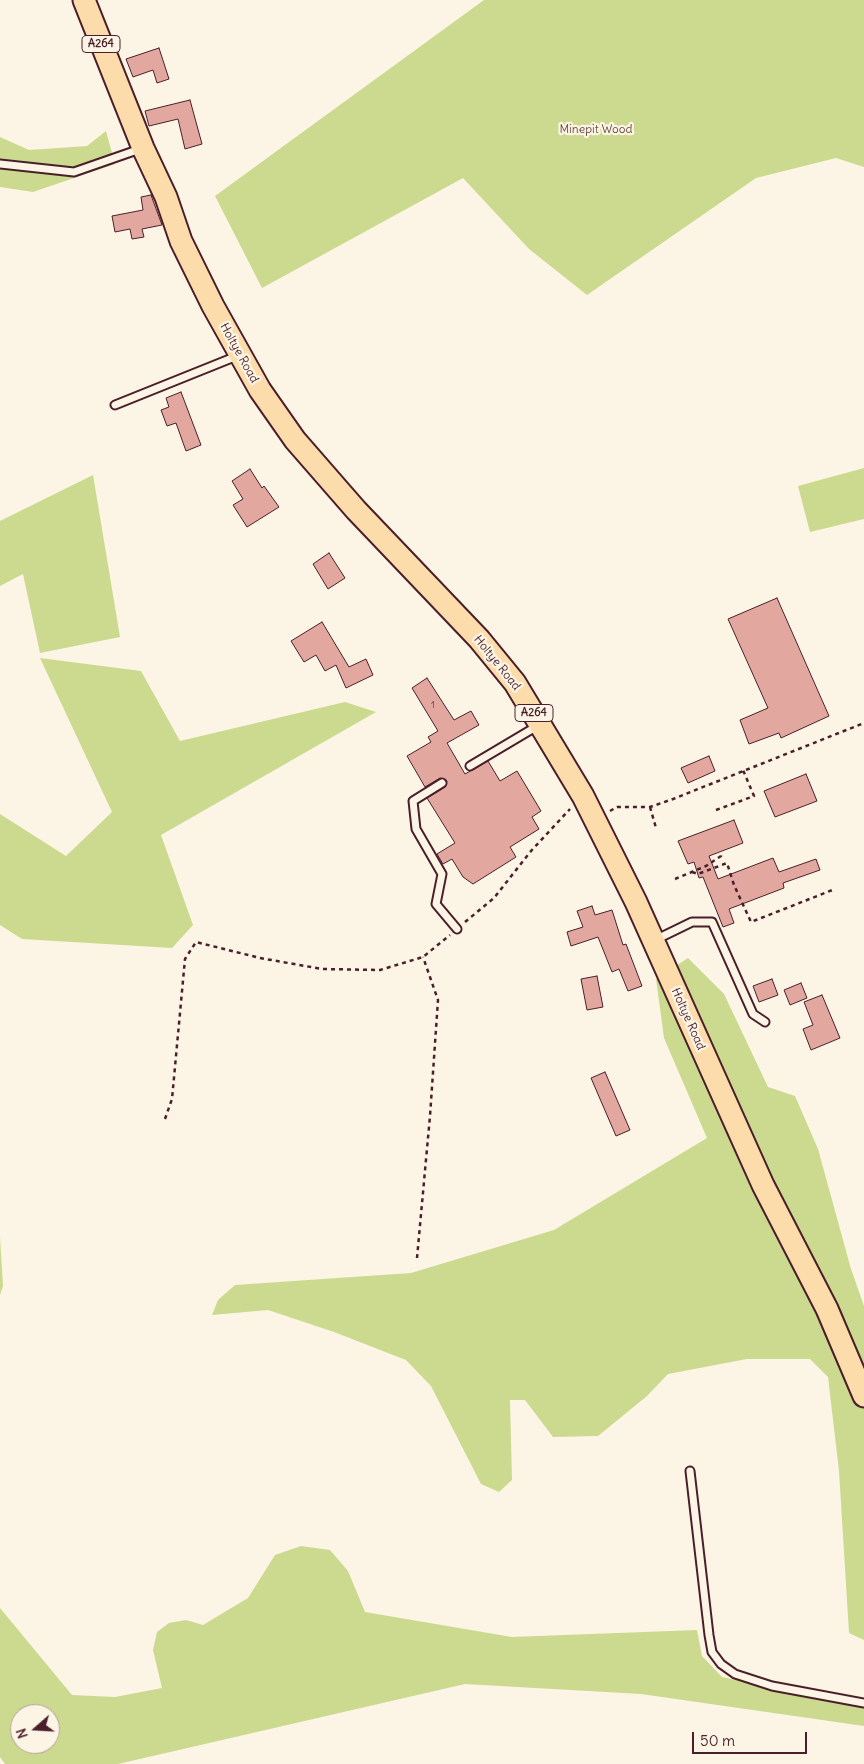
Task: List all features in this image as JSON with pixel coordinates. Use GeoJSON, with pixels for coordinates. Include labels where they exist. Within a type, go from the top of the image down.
{"type":"FeatureCollection","features":[{"type":"Feature","properties":{"kind":"main road","name":"Holtye Road"},"geometry":{"type":"LineString","coordinates":[[84,0],[143,148],[166,197],[181,241],[260,390],[295,440],[356,510],[479,639],[515,683],[583,796],[653,941],[763,1185],[827,1309],[864,1396]]}},
{"type":"Feature","properties":{"kind":"lane"},"geometry":{"type":"LineString","coordinates":[[0,164],[74,172],[143,148]]}},
{"type":"Feature","properties":{"kind":"lane"},"geometry":{"type":"LineString","coordinates":[[115,405],[240,354]]}},
{"type":"Feature","properties":{"kind":"lane"},"geometry":{"type":"LineString","coordinates":[[470,766],[541,724]]}},
{"type":"Feature","properties":{"kind":"lane"},"geometry":{"type":"LineString","coordinates":[[442,783],[413,801],[416,829],[442,874],[436,904],[457,929]]}},
{"type":"Feature","properties":{"kind":"lane"},"geometry":{"type":"LineString","coordinates":[[653,941],[692,922],[712,922],[753,1014],[765,1022]]}},
{"type":"Feature","properties":{"kind":"lane"},"geometry":{"type":"LineString","coordinates":[[690,1471],[709,1635],[712,1652],[721,1664],[735,1674],[772,1686],[864,1703]]}},
{"type":"Feature","properties":{"kind":"path"},"geometry":{"type":"LineString","coordinates":[[595,819],[617,808],[650,807],[828,735],[864,723]]}},
{"type":"Feature","properties":{"kind":"path"},"geometry":{"type":"LineString","coordinates":[[716,810],[754,796],[743,770]]}},
{"type":"Feature","properties":{"kind":"path"},"geometry":{"type":"LineString","coordinates":[[164,1119],[172,1099],[185,959],[196,942],[260,958],[322,970],[380,970],[423,957],[494,898],[531,852],[583,796]]}},
{"type":"Feature","properties":{"kind":"path"},"geometry":{"type":"LineString","coordinates":[[650,807],[656,828]]}},
{"type":"Feature","properties":{"kind":"path"},"geometry":{"type":"LineString","coordinates":[[675,879],[706,866],[721,856],[720,852]]}},
{"type":"Feature","properties":{"kind":"path"},"geometry":{"type":"LineString","coordinates":[[692,872],[698,874],[727,863],[734,885],[751,922],[836,889]]}},
{"type":"Feature","properties":{"kind":"path"},"geometry":{"type":"LineString","coordinates":[[417,1258],[438,1000],[423,957]]}},
{"type":"Feature","properties":{"kind":"green space","name":"Minepit Wood"},"geometry":{"type":"Polygon","coordinates":[[[484,0],[864,0],[864,167],[836,158],[756,178],[587,295],[529,249],[463,178],[262,288],[215,196],[484,0]]]}},
{"type":"Feature","properties":{"kind":"green space"},"geometry":{"type":"Polygon","coordinates":[[[106,131],[115,164],[33,192],[0,187],[0,137],[29,150],[87,146],[106,131]]]}},
{"type":"Feature","properties":{"kind":"green space"},"geometry":{"type":"Polygon","coordinates":[[[864,468],[864,519],[810,532],[798,486],[864,468]]]}},
{"type":"Feature","properties":{"kind":"green space"},"geometry":{"type":"Polygon","coordinates":[[[93,475],[120,637],[40,653],[23,574],[0,586],[0,521],[93,475]]]}},
{"type":"Feature","properties":{"kind":"green space"},"geometry":{"type":"Polygon","coordinates":[[[40,658],[141,671],[180,741],[345,702],[376,712],[161,835],[193,925],[172,948],[22,939],[0,925],[0,814],[66,856],[112,812],[40,658]]]}},
{"type":"Feature","properties":{"kind":"green space"},"geometry":{"type":"Polygon","coordinates":[[[688,958],[724,994],[768,1087],[795,1096],[818,1149],[851,1269],[864,1306],[864,1640],[849,1633],[839,1471],[828,1377],[810,1359],[747,1359],[668,1374],[647,1396],[598,1436],[553,1437],[525,1400],[510,1400],[512,1480],[499,1492],[481,1484],[431,1386],[406,1360],[334,1332],[268,1310],[212,1315],[218,1300],[235,1285],[411,1273],[554,1230],[707,1138],[664,1038],[656,979],[688,958]]]}},
{"type":"Feature","properties":{"kind":"green space"},"geometry":{"type":"Polygon","coordinates":[[[0,1237],[3,1286],[0,1295],[0,1237]]]}},
{"type":"Feature","properties":{"kind":"green space"},"geometry":{"type":"Polygon","coordinates":[[[301,1546],[330,1550],[348,1571],[365,1612],[512,1637],[697,1630],[702,1656],[722,1677],[864,1707],[864,1726],[641,1694],[465,1684],[118,1764],[5,1764],[0,1757],[0,1608],[72,1695],[115,1697],[162,1688],[153,1650],[157,1632],[169,1623],[186,1620],[203,1625],[248,1598],[275,1555],[301,1546]]]}},
{"type":"Feature","properties":{"kind":"building"},"geometry":{"type":"Polygon","coordinates":[[[159,48],[169,79],[157,83],[153,70],[133,77],[126,59],[159,48]]]}},
{"type":"Feature","properties":{"kind":"building"},"geometry":{"type":"Polygon","coordinates":[[[190,100],[202,144],[185,149],[178,119],[149,126],[145,111],[190,100]]]}},
{"type":"Feature","properties":{"kind":"building"},"geometry":{"type":"Polygon","coordinates":[[[151,195],[162,225],[142,229],[144,237],[132,239],[130,229],[115,232],[112,216],[143,210],[141,197],[151,195]]]}},
{"type":"Feature","properties":{"kind":"building"},"geometry":{"type":"Polygon","coordinates":[[[181,392],[201,445],[186,451],[176,423],[167,426],[161,410],[169,407],[166,398],[181,392]]]}},
{"type":"Feature","properties":{"kind":"building"},"geometry":{"type":"Polygon","coordinates":[[[250,469],[262,488],[264,486],[279,507],[247,527],[233,505],[243,499],[232,481],[250,469]]]}},
{"type":"Feature","properties":{"kind":"building"},"geometry":{"type":"Polygon","coordinates":[[[329,553],[345,578],[328,589],[313,564],[329,553]]]}},
{"type":"Feature","properties":{"kind":"building"},"geometry":{"type":"Polygon","coordinates":[[[777,598],[829,716],[781,738],[779,733],[749,744],[740,720],[768,708],[728,619],[777,598]]]}},
{"type":"Feature","properties":{"kind":"building"},"geometry":{"type":"Polygon","coordinates":[[[322,622],[349,667],[366,659],[373,675],[346,688],[336,665],[325,671],[316,655],[304,662],[291,641],[322,622]]]}},
{"type":"Feature","properties":{"kind":"building"},"geometry":{"type":"Polygon","coordinates":[[[427,678],[454,720],[471,711],[479,725],[447,743],[465,774],[488,761],[500,781],[517,771],[541,811],[532,817],[539,829],[510,847],[516,857],[473,884],[463,877],[452,859],[443,864],[437,854],[455,843],[427,798],[445,787],[447,781],[440,778],[425,787],[407,756],[431,742],[428,737],[438,731],[412,688],[427,678]]]}},
{"type":"Feature","properties":{"kind":"building"},"geometry":{"type":"Polygon","coordinates":[[[709,756],[715,771],[688,783],[681,768],[709,756]]]}},
{"type":"Feature","properties":{"kind":"building"},"geometry":{"type":"Polygon","coordinates":[[[806,774],[817,801],[775,817],[764,791],[806,774]]]}},
{"type":"Feature","properties":{"kind":"building"},"geometry":{"type":"Polygon","coordinates":[[[734,820],[743,843],[709,856],[718,879],[773,858],[779,872],[816,859],[820,870],[783,883],[784,888],[729,909],[734,923],[723,927],[703,877],[699,878],[694,862],[688,864],[678,841],[734,820]]]}},
{"type":"Feature","properties":{"kind":"building"},"geometry":{"type":"Polygon","coordinates":[[[592,906],[595,915],[612,910],[623,945],[626,944],[642,986],[628,991],[619,969],[612,972],[598,937],[571,946],[567,932],[583,927],[577,911],[592,906]]]}},
{"type":"Feature","properties":{"kind":"building"},"geometry":{"type":"Polygon","coordinates":[[[597,976],[603,1007],[587,1010],[581,979],[597,976]]]}},
{"type":"Feature","properties":{"kind":"building"},"geometry":{"type":"Polygon","coordinates":[[[772,979],[778,995],[759,1002],[753,986],[772,979]]]}},
{"type":"Feature","properties":{"kind":"building"},"geometry":{"type":"Polygon","coordinates":[[[801,983],[807,998],[790,1005],[784,990],[801,983]]]}},
{"type":"Feature","properties":{"kind":"building"},"geometry":{"type":"Polygon","coordinates":[[[822,995],[840,1038],[811,1050],[803,1029],[813,1025],[804,1002],[822,995]]]}},
{"type":"Feature","properties":{"kind":"building"},"geometry":{"type":"Polygon","coordinates":[[[605,1072],[630,1130],[616,1136],[591,1078],[605,1072]]]}}]}
